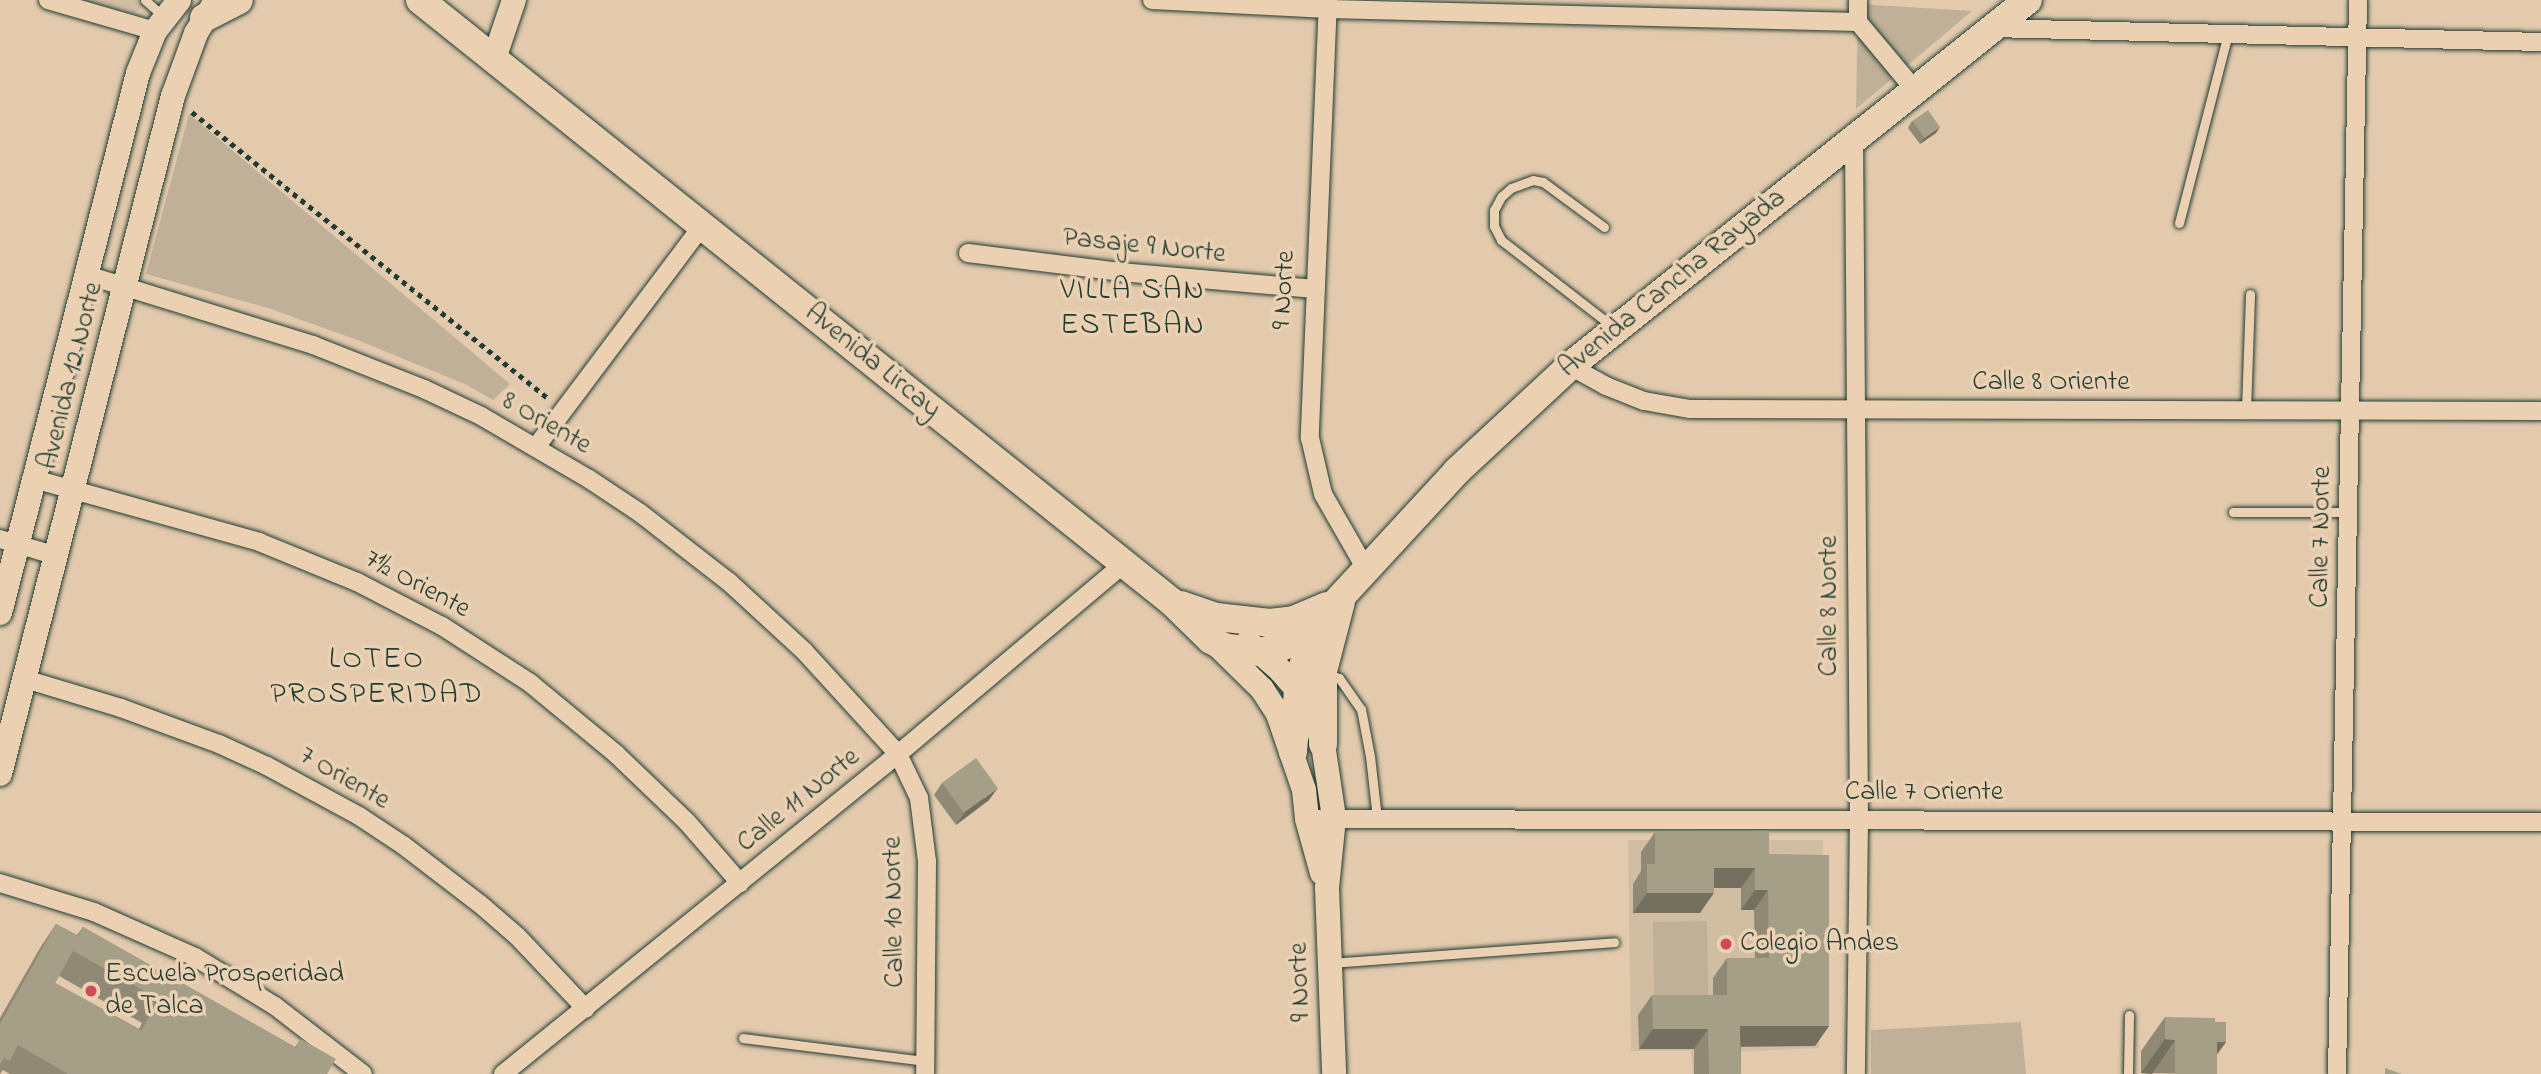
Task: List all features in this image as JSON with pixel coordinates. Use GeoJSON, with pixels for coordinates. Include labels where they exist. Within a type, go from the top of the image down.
{"type":"FeatureCollection","features":[{"type":"Feature","properties":{"kind":"main road"},"geometry":{"type":"LineString","coordinates":[[211,9],[239,0]]}},
{"type":"Feature","properties":{"kind":"main road","name":"Avenida Lircay"},"geometry":{"type":"LineString","coordinates":[[418,0],[1171,602]]}},
{"type":"Feature","properties":{"kind":"main road"},"geometry":{"type":"LineString","coordinates":[[494,59],[514,0]]}},
{"type":"Feature","properties":{"kind":"main road","name":"Avenida Cancha Rayada"},"geometry":{"type":"LineString","coordinates":[[1171,602],[1214,628],[1224,648],[1259,652],[1281,647],[1304,637],[1457,471],[1570,366],[1614,328],[2028,0]]}},
{"type":"Feature","properties":{"kind":"main road","name":"Avenida 12 Norte"},"geometry":{"type":"LineString","coordinates":[[0,774],[173,96],[189,49],[211,9]]}},
{"type":"Feature","properties":{"kind":"main road","name":"Avenida 12 Norte"},"geometry":{"type":"LineString","coordinates":[[0,613],[9,541],[34,479],[138,73],[166,16]]}},
{"type":"Feature","properties":{"kind":"main road"},"geometry":{"type":"LineString","coordinates":[[1322,744],[1323,671],[1343,594]]}},
{"type":"Feature","properties":{"kind":"main road","name":"Avenida Cancha Rayada"},"geometry":{"type":"LineString","coordinates":[[1214,628],[1294,620],[1321,610],[1343,594]]}},
{"type":"Feature","properties":{"kind":"main road"},"geometry":{"type":"LineString","coordinates":[[1293,752],[1298,688],[1317,623]]}},
{"type":"Feature","properties":{"kind":"main road"},"geometry":{"type":"LineString","coordinates":[[1214,628],[1278,714],[1293,752]]}},
{"type":"Feature","properties":{"kind":"main road"},"geometry":{"type":"LineString","coordinates":[[1259,652],[1298,688],[1313,712],[1322,744]]}},
{"type":"Feature","properties":{"kind":"main road","name":"9 Norte"},"geometry":{"type":"LineString","coordinates":[[1322,744],[1334,818],[1327,888],[1334,1074]]}},
{"type":"Feature","properties":{"kind":"main road","name":"9 Norte"},"geometry":{"type":"LineString","coordinates":[[1293,752],[1304,790],[1307,819],[1327,888]]}},
{"type":"Feature","properties":{"kind":"street"},"geometry":{"type":"LineString","coordinates":[[48,0],[166,16]]}},
{"type":"Feature","properties":{"kind":"street"},"geometry":{"type":"LineString","coordinates":[[1153,0],[1857,22]]}},
{"type":"Feature","properties":{"kind":"street"},"geometry":{"type":"LineString","coordinates":[[1858,0],[1857,22],[1914,89]]}},
{"type":"Feature","properties":{"kind":"street","name":"Calle 7 Norte"},"geometry":{"type":"LineString","coordinates":[[2338,1074],[2358,0]]}},
{"type":"Feature","properties":{"kind":"street","name":"9 Norte"},"geometry":{"type":"LineString","coordinates":[[1328,4],[1310,416],[1313,459],[1331,510],[1366,569]]}},
{"type":"Feature","properties":{"kind":"street"},"geometry":{"type":"LineString","coordinates":[[1992,28],[2541,42]]}},
{"type":"Feature","properties":{"kind":"street","name":"Calle 8 Norte"},"geometry":{"type":"LineString","coordinates":[[1854,137],[1859,819],[1856,1074]]}},
{"type":"Feature","properties":{"kind":"street"},"geometry":{"type":"LineString","coordinates":[[536,447],[702,226]]}},
{"type":"Feature","properties":{"kind":"street","name":"Pasaje 9 Norte"},"geometry":{"type":"LineString","coordinates":[[968,253],[1120,272],[1315,289]]}},
{"type":"Feature","properties":{"kind":"street","name":"8 Oriente"},"geometry":{"type":"LineString","coordinates":[[87,275],[369,366],[447,400],[536,447],[640,513],[729,582],[804,651],[898,754]]}},
{"type":"Feature","properties":{"kind":"street","name":"Calle 8 Oriente"},"geometry":{"type":"LineString","coordinates":[[1570,366],[1625,394],[1667,406],[2541,411]]}},
{"type":"Feature","properties":{"kind":"street","name":"7½ Oriente"},"geometry":{"type":"LineString","coordinates":[[34,479],[270,546],[357,582],[442,626],[530,683],[623,761],[687,822],[740,883]]}},
{"type":"Feature","properties":{"kind":"street"},"geometry":{"type":"LineString","coordinates":[[9,541],[57,556]]}},
{"type":"Feature","properties":{"kind":"street","name":"Calle 11 Norte"},"geometry":{"type":"LineString","coordinates":[[503,1074],[898,754],[1124,564]]}},
{"type":"Feature","properties":{"kind":"street","name":"7 Oriente"},"geometry":{"type":"LineString","coordinates":[[24,679],[171,724],[267,766],[337,803],[403,845],[480,904],[517,936],[586,1009]]}},
{"type":"Feature","properties":{"kind":"street","name":"Calle 10 Norte"},"geometry":{"type":"LineString","coordinates":[[898,754],[914,782],[925,832],[928,901],[925,1068]]}},
{"type":"Feature","properties":{"kind":"street","name":"Calle 7 Oriente"},"geometry":{"type":"LineString","coordinates":[[1307,819],[2541,822]]}},
{"type":"Feature","properties":{"kind":"street"},"geometry":{"type":"LineString","coordinates":[[0,884],[94,912],[195,957],[275,1006],[363,1074]]}},
{"type":"Feature","properties":{"kind":"lane"},"geometry":{"type":"LineString","coordinates":[[145,0],[166,16]]}},
{"type":"Feature","properties":{"kind":"lane"},"geometry":{"type":"LineString","coordinates":[[2179,223],[2228,34]]}},
{"type":"Feature","properties":{"kind":"lane"},"geometry":{"type":"LineString","coordinates":[[1604,227],[1543,182],[1533,180],[1511,188],[1501,197],[1494,210],[1494,226],[1501,240],[1614,328]]}},
{"type":"Feature","properties":{"kind":"lane"},"geometry":{"type":"LineString","coordinates":[[2246,410],[2250,294]]}},
{"type":"Feature","properties":{"kind":"lane"},"geometry":{"type":"LineString","coordinates":[[2233,512],[2349,512]]}},
{"type":"Feature","properties":{"kind":"lane"},"geometry":{"type":"LineString","coordinates":[[1323,671],[1339,678],[1361,709],[1377,818]]}},
{"type":"Feature","properties":{"kind":"lane"},"geometry":{"type":"LineString","coordinates":[[1330,963],[1614,942]]}},
{"type":"Feature","properties":{"kind":"lane"},"geometry":{"type":"LineString","coordinates":[[2128,1074],[2129,1015]]}},
{"type":"Feature","properties":{"kind":"lane"},"geometry":{"type":"LineString","coordinates":[[743,1038],[925,1068]]}},
{"type":"Feature","properties":{"kind":"path"},"geometry":{"type":"LineString","coordinates":[[173,96],[563,410]]}},
{"type":"Feature","properties":{"kind":"shaded area"},"geometry":{"type":"Polygon","coordinates":[[[80,0],[151,0],[133,14],[80,0]]]}},
{"type":"Feature","properties":{"kind":"shaded area"},"geometry":{"type":"Polygon","coordinates":[[[1858,4],[1972,11],[1856,109],[1858,4]]]}},
{"type":"Feature","properties":{"kind":"shaded area"},"geometry":{"type":"Polygon","coordinates":[[[189,114],[510,384],[493,400],[467,385],[360,341],[268,308],[146,274],[189,114]]]}},
{"type":"Feature","properties":{"kind":"shaded area","name":"Colegio Andes"},"geometry":{"type":"Polygon","coordinates":[[[1628,840],[1823,840],[1819,1048],[1729,1052],[1729,1074],[1693,1074],[1691,1051],[1631,1051],[1628,840]]]}},
{"type":"Feature","properties":{"kind":"shaded area"},"geometry":{"type":"Polygon","coordinates":[[[1707,921],[1709,1014],[1655,1015],[1653,922],[1707,921]]]}},
{"type":"Feature","properties":{"kind":"shaded area"},"geometry":{"type":"Polygon","coordinates":[[[2021,1022],[2026,1074],[1871,1074],[1871,1030],[2021,1022]]]}},
{"type":"Feature","properties":{"kind":"building"},"geometry":{"type":"Polygon","coordinates":[[[1928,110],[1940,127],[1924,138],[1912,121],[1928,110]]]}},
{"type":"Feature","properties":{"kind":"building"},"geometry":{"type":"Polygon","coordinates":[[[976,758],[998,788],[964,813],[942,783],[976,758]]]}},
{"type":"Feature","properties":{"kind":"building"},"geometry":{"type":"Polygon","coordinates":[[[1769,831],[1769,854],[1829,855],[1829,1026],[1740,1026],[1741,1074],[1709,1074],[1708,1029],[1653,1029],[1652,995],[1727,995],[1727,958],[1769,958],[1768,890],[1755,890],[1755,868],[1714,868],[1714,893],[1647,893],[1647,864],[1655,864],[1655,832],[1769,831]]]}},
{"type":"Feature","properties":{"kind":"building","name":"Escuela Prosperidad de Talca"},"geometry":{"type":"Polygon","coordinates":[[[56,924],[78,936],[83,927],[296,1048],[301,1039],[336,1059],[327,1074],[68,1074],[18,1045],[10,1061],[4,1058],[0,1065],[0,1024],[56,924]],[[73,951],[55,983],[141,1031],[159,999],[73,951]]]}},
{"type":"Feature","properties":{"kind":"building"},"geometry":{"type":"Polygon","coordinates":[[[2165,1017],[2215,1018],[2215,1022],[2226,1022],[2226,1042],[2217,1042],[2217,1074],[2175,1074],[2175,1040],[2165,1039],[2165,1017]]]}},
{"type":"Feature","properties":{"kind":"building"},"geometry":{"type":"Polygon","coordinates":[[[2385,1068],[2402,1074],[2385,1074],[2385,1068]]]}},
{"type":"Feature","properties":{"kind":"place","name":"Colegio Andes"},"geometry":{"type":"Point","coordinates":[1726,944]}},
{"type":"Feature","properties":{"kind":"place","name":"Escuela Prosperidad de Talca"},"geometry":{"type":"Point","coordinates":[91,991]}},
{"type":"Feature","properties":{"kind":"district","name":"VILLA SAN ESTEBAN"},"geometry":{"type":"Point","coordinates":[1133,308]}},
{"type":"Feature","properties":{"kind":"district","name":"LOTEO PROSPERIDAD"},"geometry":{"type":"Point","coordinates":[377,677]}}]}
